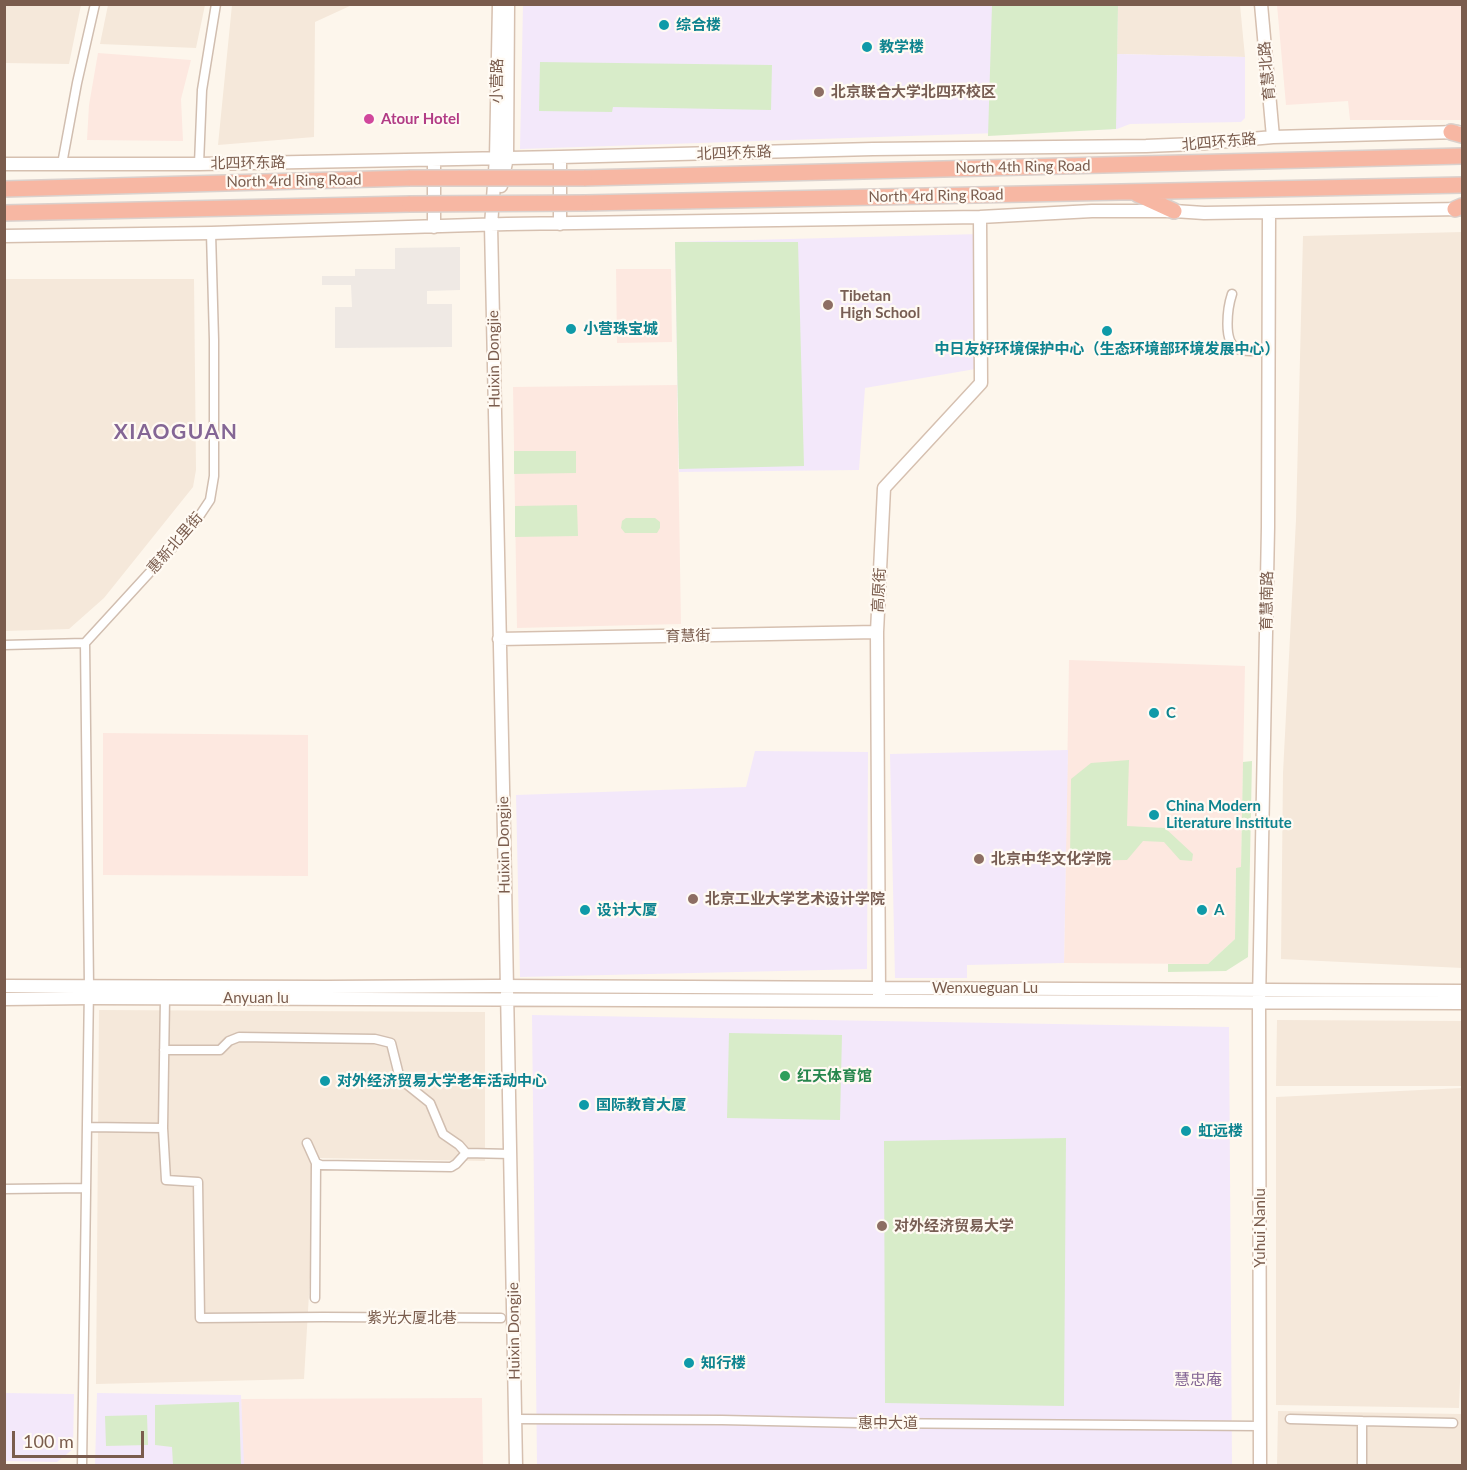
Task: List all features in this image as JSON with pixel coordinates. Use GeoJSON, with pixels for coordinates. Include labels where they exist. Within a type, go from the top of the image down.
{"type":"FeatureCollection","features":[{"type":"Feature","properties":{"kind":"highway","name":"North 4th Ring Road"},"geometry":{"type":"LineString","coordinates":[[584,178],[1462,156]]}},
{"type":"Feature","properties":{"kind":"highway","name":"North 4rd Ring Road"},"geometry":{"type":"LineString","coordinates":[[4,189],[410,178],[584,178]]}},
{"type":"Feature","properties":{"kind":"highway","name":"North 4rd Ring Road"},"geometry":{"type":"LineString","coordinates":[[4,213],[1462,185]]}},
{"type":"Feature","properties":{"kind":"highway"},"geometry":{"type":"LineString","coordinates":[[1131,192],[1174,211]]}},
{"type":"Feature","properties":{"kind":"street"},"geometry":{"type":"LineString","coordinates":[[62,164],[94,4]]}},
{"type":"Feature","properties":{"kind":"street"},"geometry":{"type":"LineString","coordinates":[[199,164],[201,90],[216,4]]}},
{"type":"Feature","properties":{"kind":"street","name":"小营路"},"geometry":{"type":"LineString","coordinates":[[499,4],[502,158]]}},
{"type":"Feature","properties":{"kind":"street","name":"小营路"},"geometry":{"type":"LineString","coordinates":[[502,158],[508,4]]}},
{"type":"Feature","properties":{"kind":"street","name":"育慧北路"},"geometry":{"type":"LineString","coordinates":[[1261,4],[1273,137]]}},
{"type":"Feature","properties":{"kind":"street","name":"北四环东路"},"geometry":{"type":"LineString","coordinates":[[4,164],[199,164],[560,158],[873,149],[1146,146],[1273,137],[1459,133]]}},
{"type":"Feature","properties":{"kind":"street","name":"Huixin Dongjie"},"geometry":{"type":"LineString","coordinates":[[502,158],[491,225],[516,1466]]}},
{"type":"Feature","properties":{"kind":"street"},"geometry":{"type":"LineString","coordinates":[[560,158],[560,224]]}},
{"type":"Feature","properties":{"kind":"street"},"geometry":{"type":"LineString","coordinates":[[434,160],[434,227]]}},
{"type":"Feature","properties":{"kind":"street"},"geometry":{"type":"LineString","coordinates":[[4,236],[980,217],[1092,211],[1204,213],[1460,208]]}},
{"type":"Feature","properties":{"kind":"street","name":"育慧南路"},"geometry":{"type":"LineString","coordinates":[[1259,996],[1268,539],[1269,212]]}},
{"type":"Feature","properties":{"kind":"street","name":"高原街"},"geometry":{"type":"LineString","coordinates":[[879,994],[877,632],[884,489],[981,383],[980,217]]}},
{"type":"Feature","properties":{"kind":"street","name":"惠新北里街"},"geometry":{"type":"LineString","coordinates":[[85,643],[194,524],[210,500],[214,476],[211,233]]}},
{"type":"Feature","properties":{"kind":"street"},"geometry":{"type":"LineString","coordinates":[[1232,294],[1227,314],[1228,331],[1233,346],[1243,350],[1268,350]]}},
{"type":"Feature","properties":{"kind":"street","name":"育慧街"},"geometry":{"type":"LineString","coordinates":[[499,639],[877,632]]}},
{"type":"Feature","properties":{"kind":"street"},"geometry":{"type":"LineString","coordinates":[[4,645],[85,643],[89,992],[82,1466]]}},
{"type":"Feature","properties":{"kind":"street","name":"Anyuan lu"},"geometry":{"type":"LineString","coordinates":[[4,986],[165,998],[507,999]]}},
{"type":"Feature","properties":{"kind":"street","name":"Wenxueguan Lu"},"geometry":{"type":"LineString","coordinates":[[507,986],[879,994],[1259,996],[1462,1003]]}},
{"type":"Feature","properties":{"kind":"street","name":"Anyuan lu"},"geometry":{"type":"LineString","coordinates":[[4,999],[89,992],[507,986]]}},
{"type":"Feature","properties":{"kind":"street","name":"Wenxueguan Lu"},"geometry":{"type":"LineString","coordinates":[[1259,996],[1462,991]]}},
{"type":"Feature","properties":{"kind":"street","name":"Wenxueguan Lu"},"geometry":{"type":"LineString","coordinates":[[507,999],[879,994]]}},
{"type":"Feature","properties":{"kind":"street","name":"Yuhui Nanlu"},"geometry":{"type":"LineString","coordinates":[[1259,996],[1260,1466]]}},
{"type":"Feature","properties":{"kind":"street"},"geometry":{"type":"LineString","coordinates":[[87,1127],[163,1128],[165,998]]}},
{"type":"Feature","properties":{"kind":"street"},"geometry":{"type":"LineString","coordinates":[[164,1050],[220,1050],[229,1041],[239,1037],[375,1039],[391,1043],[400,1079],[430,1103],[443,1134],[466,1153],[511,1154]]}},
{"type":"Feature","properties":{"kind":"street","name":"紫光大厦北巷"},"geometry":{"type":"LineString","coordinates":[[163,1128],[166,1180],[198,1182],[200,1318],[501,1318]]}},
{"type":"Feature","properties":{"kind":"street"},"geometry":{"type":"LineString","coordinates":[[307,1143],[316,1163],[315,1298]]}},
{"type":"Feature","properties":{"kind":"street"},"geometry":{"type":"LineString","coordinates":[[316,1163],[321,1165],[451,1167],[466,1153]]}},
{"type":"Feature","properties":{"kind":"street"},"geometry":{"type":"LineString","coordinates":[[4,1189],[86,1188]]}},
{"type":"Feature","properties":{"kind":"street","name":"惠中大道"},"geometry":{"type":"LineString","coordinates":[[515,1419],[1260,1426]]}},
{"type":"Feature","properties":{"kind":"street"},"geometry":{"type":"LineString","coordinates":[[1290,1419],[1453,1423]]}},
{"type":"Feature","properties":{"kind":"street"},"geometry":{"type":"LineString","coordinates":[[1362,1421],[1362,1466]]}},
{"type":"Feature","properties":{"kind":"shaded area"},"geometry":{"type":"Polygon","coordinates":[[[5,4],[81,5],[69,64],[5,63],[5,4]]]}},
{"type":"Feature","properties":{"kind":"shaded area"},"geometry":{"type":"Polygon","coordinates":[[[108,5],[205,5],[196,48],[100,44],[108,5]]]}},
{"type":"Feature","properties":{"kind":"shaded area"},"geometry":{"type":"Polygon","coordinates":[[[232,5],[352,5],[315,22],[314,137],[218,145],[232,5]]]}},
{"type":"Feature","properties":{"kind":"shaded area","name":"北京联合大学北四环校区"},"geometry":{"type":"Polygon","coordinates":[[[523,5],[1118,5],[1117,54],[1245,57],[1245,118],[1241,122],[1130,124],[1117,129],[520,149],[523,5]]]}},
{"type":"Feature","properties":{"kind":"shaded area"},"geometry":{"type":"Polygon","coordinates":[[[1118,5],[1240,5],[1245,57],[1117,54],[1118,5]]]}},
{"type":"Feature","properties":{"kind":"shaded area"},"geometry":{"type":"Polygon","coordinates":[[[1277,5],[1462,5],[1462,120],[1350,120],[1348,101],[1286,105],[1277,5]]]}},
{"type":"Feature","properties":{"kind":"shaded area"},"geometry":{"type":"Polygon","coordinates":[[[98,53],[191,60],[181,99],[183,141],[87,140],[89,105],[98,53]]]}},
{"type":"Feature","properties":{"kind":"shaded area"},"geometry":{"type":"Polygon","coordinates":[[[1462,232],[1462,968],[1281,959],[1283,773],[1296,520],[1303,236],[1462,232]]]}},
{"type":"Feature","properties":{"kind":"shaded area","name":"Tibetan High School"},"geometry":{"type":"Polygon","coordinates":[[[980,234],[981,368],[865,388],[859,470],[679,472],[675,242],[980,234]]]}},
{"type":"Feature","properties":{"kind":"shaded area"},"geometry":{"type":"Polygon","coordinates":[[[460,247],[460,290],[427,291],[427,304],[452,304],[452,347],[335,348],[335,307],[352,307],[351,285],[322,285],[322,276],[355,276],[355,269],[395,269],[395,248],[460,247]]]}},
{"type":"Feature","properties":{"kind":"shaded area"},"geometry":{"type":"Polygon","coordinates":[[[616,269],[671,269],[672,342],[617,343],[616,269]]]}},
{"type":"Feature","properties":{"kind":"shaded area"},"geometry":{"type":"Polygon","coordinates":[[[5,279],[194,279],[196,470],[193,487],[104,598],[69,629],[5,631],[5,279]]]}},
{"type":"Feature","properties":{"kind":"shaded area"},"geometry":{"type":"Polygon","coordinates":[[[677,385],[681,624],[517,628],[513,387],[677,385]]]}},
{"type":"Feature","properties":{"kind":"shaded area","name":"China Modern Literature Institute"},"geometry":{"type":"Polygon","coordinates":[[[1069,660],[1245,666],[1241,868],[1236,868],[1235,939],[1208,964],[1064,963],[1069,660]]]}},
{"type":"Feature","properties":{"kind":"shaded area"},"geometry":{"type":"Polygon","coordinates":[[[103,733],[308,735],[308,876],[103,875],[103,733]]]}},
{"type":"Feature","properties":{"kind":"shaded area","name":"北京中华文化学院"},"geometry":{"type":"Polygon","coordinates":[[[1068,750],[1064,963],[967,965],[967,978],[895,978],[890,754],[1068,750]]]}},
{"type":"Feature","properties":{"kind":"shaded area","name":"北京工业大学艺术设计学院"},"geometry":{"type":"Polygon","coordinates":[[[755,751],[868,752],[867,969],[520,977],[516,795],[746,787],[755,751]]]}},
{"type":"Feature","properties":{"kind":"shaded area"},"geometry":{"type":"Polygon","coordinates":[[[99,1010],[485,1012],[485,1161],[317,1158],[304,1379],[96,1384],[99,1010]]]}},
{"type":"Feature","properties":{"kind":"shaded area","name":"对外经济贸易大学"},"geometry":{"type":"Polygon","coordinates":[[[532,1015],[1229,1027],[1232,1465],[537,1465],[532,1015]]]}},
{"type":"Feature","properties":{"kind":"shaded area"},"geometry":{"type":"Polygon","coordinates":[[[1277,1020],[1462,1021],[1462,1086],[1276,1086],[1277,1020]]]}},
{"type":"Feature","properties":{"kind":"shaded area"},"geometry":{"type":"Polygon","coordinates":[[[1462,1088],[1462,1329],[1459,1408],[1276,1405],[1276,1097],[1462,1088]]]}},
{"type":"Feature","properties":{"kind":"shaded area"},"geometry":{"type":"Polygon","coordinates":[[[5,1393],[74,1394],[73,1449],[57,1462],[5,1461],[5,1393]]]}},
{"type":"Feature","properties":{"kind":"shaded area"},"geometry":{"type":"Polygon","coordinates":[[[97,1393],[241,1395],[244,1465],[95,1466],[97,1393]]]}},
{"type":"Feature","properties":{"kind":"shaded area"},"geometry":{"type":"Polygon","coordinates":[[[482,1398],[483,1465],[243,1465],[241,1399],[482,1398]]]}},
{"type":"Feature","properties":{"kind":"shaded area"},"geometry":{"type":"Polygon","coordinates":[[[1278,1411],[1462,1414],[1462,1465],[1277,1466],[1278,1411]]]}},
{"type":"Feature","properties":{"kind":"green space"},"geometry":{"type":"Polygon","coordinates":[[[992,5],[1118,5],[1116,129],[988,136],[992,5]]]}},
{"type":"Feature","properties":{"kind":"green space"},"geometry":{"type":"Polygon","coordinates":[[[540,62],[772,65],[771,110],[613,107],[612,112],[539,111],[540,62]]]}},
{"type":"Feature","properties":{"kind":"green space"},"geometry":{"type":"Polygon","coordinates":[[[675,242],[798,242],[804,466],[679,469],[675,242]]]}},
{"type":"Feature","properties":{"kind":"green space"},"geometry":{"type":"Polygon","coordinates":[[[514,451],[576,451],[576,473],[514,474],[514,451]]]}},
{"type":"Feature","properties":{"kind":"green space"},"geometry":{"type":"Polygon","coordinates":[[[577,505],[578,536],[515,537],[515,506],[577,505]]]}},
{"type":"Feature","properties":{"kind":"green space"},"geometry":{"type":"Polygon","coordinates":[[[626,518],[655,518],[660,522],[660,528],[657,533],[625,533],[621,528],[622,521],[626,518]]]}},
{"type":"Feature","properties":{"kind":"green space"},"geometry":{"type":"Polygon","coordinates":[[[1129,760],[1127,826],[1165,828],[1193,854],[1192,861],[1180,860],[1164,842],[1143,841],[1127,860],[1070,861],[1071,779],[1091,763],[1129,760]]]}},
{"type":"Feature","properties":{"kind":"green space"},"geometry":{"type":"Polygon","coordinates":[[[1252,761],[1248,957],[1226,971],[1168,972],[1168,964],[1208,964],[1235,939],[1236,868],[1241,867],[1243,762],[1252,761]]]}},
{"type":"Feature","properties":{"kind":"green space","name":"红天体育馆"},"geometry":{"type":"Polygon","coordinates":[[[729,1033],[842,1035],[840,1120],[727,1118],[729,1033]]]}},
{"type":"Feature","properties":{"kind":"green space"},"geometry":{"type":"Polygon","coordinates":[[[1066,1138],[1064,1406],[885,1403],[884,1141],[1066,1138]]]}},
{"type":"Feature","properties":{"kind":"green space"},"geometry":{"type":"Polygon","coordinates":[[[239,1402],[241,1465],[173,1465],[172,1447],[155,1445],[155,1405],[239,1402]]]}},
{"type":"Feature","properties":{"kind":"green space"},"geometry":{"type":"Polygon","coordinates":[[[147,1415],[148,1445],[106,1446],[105,1416],[147,1415]]]}},
{"type":"Feature","properties":{"kind":"place","name":"综合楼"},"geometry":{"type":"Point","coordinates":[664,25]}},
{"type":"Feature","properties":{"kind":"place","name":"教学楼"},"geometry":{"type":"Point","coordinates":[867,47]}},
{"type":"Feature","properties":{"kind":"place","name":"北京联合大学北四环校区"},"geometry":{"type":"Point","coordinates":[819,92]}},
{"type":"Feature","properties":{"kind":"place","name":"Atour Hotel"},"geometry":{"type":"Point","coordinates":[369,119]}},
{"type":"Feature","properties":{"kind":"place","name":"Tibetan High School"},"geometry":{"type":"Point","coordinates":[828,305]}},
{"type":"Feature","properties":{"kind":"place","name":"小营珠宝城"},"geometry":{"type":"Point","coordinates":[571,329]}},
{"type":"Feature","properties":{"kind":"place","name":"中日友好环境保护中心（生态环境部环境发展中心）"},"geometry":{"type":"Point","coordinates":[1107,331]}},
{"type":"Feature","properties":{"kind":"place","name":"C"},"geometry":{"type":"Point","coordinates":[1154,713]}},
{"type":"Feature","properties":{"kind":"place","name":"China Modern Literature Institute"},"geometry":{"type":"Point","coordinates":[1154,815]}},
{"type":"Feature","properties":{"kind":"place","name":"北京中华文化学院"},"geometry":{"type":"Point","coordinates":[979,859]}},
{"type":"Feature","properties":{"kind":"place","name":"北京工业大学艺术设计学院"},"geometry":{"type":"Point","coordinates":[693,899]}},
{"type":"Feature","properties":{"kind":"place","name":"设计大厦"},"geometry":{"type":"Point","coordinates":[585,910]}},
{"type":"Feature","properties":{"kind":"place","name":"A"},"geometry":{"type":"Point","coordinates":[1202,910]}},
{"type":"Feature","properties":{"kind":"place","name":"红天体育馆"},"geometry":{"type":"Point","coordinates":[785,1076]}},
{"type":"Feature","properties":{"kind":"place","name":"对外经济贸易大学老年活动中心"},"geometry":{"type":"Point","coordinates":[325,1081]}},
{"type":"Feature","properties":{"kind":"place","name":"国际教育大厦"},"geometry":{"type":"Point","coordinates":[584,1105]}},
{"type":"Feature","properties":{"kind":"place","name":"虹远楼"},"geometry":{"type":"Point","coordinates":[1186,1131]}},
{"type":"Feature","properties":{"kind":"place","name":"对外经济贸易大学"},"geometry":{"type":"Point","coordinates":[882,1226]}},
{"type":"Feature","properties":{"kind":"place","name":"知行楼"},"geometry":{"type":"Point","coordinates":[689,1363]}},
{"type":"Feature","properties":{"kind":"district","name":"XIAOGUAN"},"geometry":{"type":"Point","coordinates":[176,432]}},
{"type":"Feature","properties":{"kind":"district","name":"慧忠庵"},"geometry":{"type":"Point","coordinates":[1198,1380]}}]}
